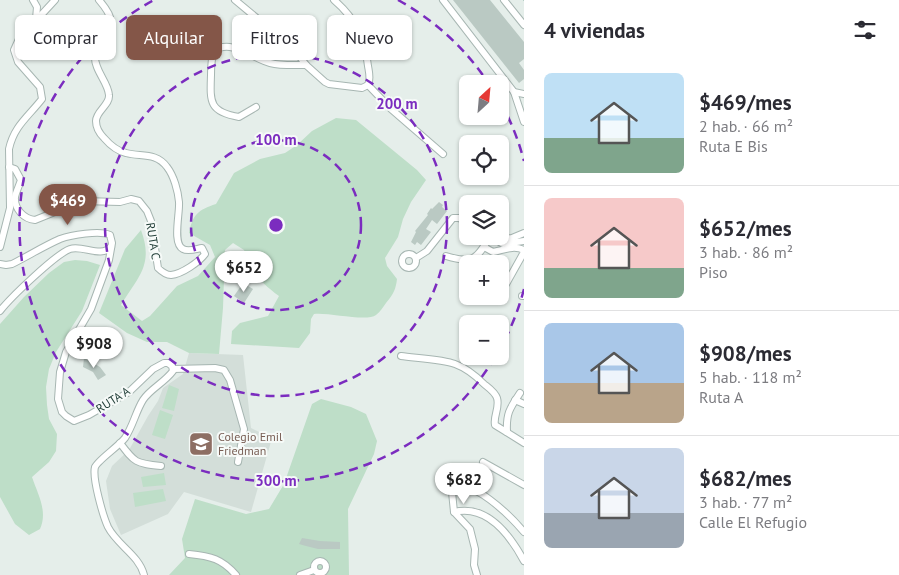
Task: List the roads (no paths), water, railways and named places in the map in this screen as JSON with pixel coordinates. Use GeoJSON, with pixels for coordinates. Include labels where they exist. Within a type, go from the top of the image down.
{"type":"FeatureCollection","features":[{"type":"Feature","properties":{"kind":"street"},"geometry":{"type":"LineString","coordinates":[[33,0],[37,7],[36,15]]}},
{"type":"Feature","properties":{"kind":"street"},"geometry":{"type":"LineString","coordinates":[[40,15],[55,0]]}},
{"type":"Feature","properties":{"kind":"street","name":"RUTA C"},"geometry":{"type":"LineString","coordinates":[[9,167],[15,169],[20,180],[15,197],[16,206],[20,213],[29,220],[35,220],[82,201],[120,202],[131,199],[139,201],[147,211],[151,221],[158,268],[163,273],[170,275],[178,273],[202,259],[205,254],[202,248],[184,250],[180,248],[177,241],[180,204],[167,167],[152,155],[126,153],[116,150],[97,128],[96,120],[100,110],[108,101],[109,94],[95,63],[95,54],[109,30],[111,20],[110,12],[99,0]]}},
{"type":"Feature","properties":{"kind":"street"},"geometry":{"type":"LineString","coordinates":[[235,0],[294,49],[306,65],[321,79],[329,84],[362,88],[368,86]]}},
{"type":"Feature","properties":{"kind":"street"},"geometry":{"type":"LineString","coordinates":[[334,0],[350,16],[362,39],[368,62],[370,80],[368,86]]}},
{"type":"Feature","properties":{"kind":"street"},"geometry":{"type":"LineString","coordinates":[[443,0],[514,92],[524,122]]}},
{"type":"Feature","properties":{"kind":"street"},"geometry":{"type":"LineString","coordinates":[[504,0],[524,25]]}},
{"type":"Feature","properties":{"kind":"street"},"geometry":{"type":"LineString","coordinates":[[256,107],[239,117],[226,114],[213,105],[210,92],[214,51],[225,46],[239,49],[269,63],[306,65]]}},
{"type":"Feature","properties":{"kind":"street"},"geometry":{"type":"LineString","coordinates":[[0,246],[10,208],[9,149],[16,129],[42,98],[40,87],[17,60]]}},
{"type":"Feature","properties":{"kind":"street"},"geometry":{"type":"LineString","coordinates":[[368,86],[443,154]]}},
{"type":"Feature","properties":{"kind":"street"},"geometry":{"type":"LineString","coordinates":[[514,92],[524,94]]}},
{"type":"Feature","properties":{"kind":"street"},"geometry":{"type":"LineString","coordinates":[[416,258],[427,251],[453,218],[459,218]]}},
{"type":"Feature","properties":{"kind":"street"},"geometry":{"type":"LineString","coordinates":[[0,264],[12,264],[61,238],[82,234],[107,234],[111,239],[112,247],[105,251],[74,248],[67,250],[12,297],[0,311]]}},
{"type":"Feature","properties":{"kind":"street"},"geometry":{"type":"LineString","coordinates":[[509,238],[523,238]]}},
{"type":"Feature","properties":{"kind":"street","name":"RUTA A"},"geometry":{"type":"LineString","coordinates":[[112,247],[110,260],[90,309],[62,362],[58,381],[58,399],[62,412],[70,419],[79,420],[129,392],[159,365],[168,363],[173,369],[165,382],[148,393],[125,437],[95,468],[100,509],[114,538],[140,565],[144,575]]}},
{"type":"Feature","properties":{"kind":"street"},"geometry":{"type":"LineString","coordinates":[[446,256],[463,261],[470,260],[484,247],[493,252],[506,248],[521,248],[524,252],[509,279]]}},
{"type":"Feature","properties":{"kind":"street"},"geometry":{"type":"LineString","coordinates":[[401,356],[454,363],[471,372],[497,397],[498,408],[494,422],[495,425],[524,443]]}},
{"type":"Feature","properties":{"kind":"street"},"geometry":{"type":"LineString","coordinates":[[173,369],[220,368],[225,372],[230,380],[244,429],[238,462]]}},
{"type":"Feature","properties":{"kind":"street"},"geometry":{"type":"LineString","coordinates":[[507,432],[507,416],[520,393]]}},
{"type":"Feature","properties":{"kind":"street"},"geometry":{"type":"LineString","coordinates":[[515,400],[524,404]]}},
{"type":"Feature","properties":{"kind":"street"},"geometry":{"type":"LineString","coordinates":[[120,443],[133,461],[160,466]]}},
{"type":"Feature","properties":{"kind":"street"},"geometry":{"type":"LineString","coordinates":[[483,462],[524,485]]}},
{"type":"Feature","properties":{"kind":"street"},"geometry":{"type":"LineString","coordinates":[[476,575],[474,565],[476,549],[470,529],[454,512],[452,492],[456,488],[461,486],[470,488],[487,498],[524,532]]}},
{"type":"Feature","properties":{"kind":"street"},"geometry":{"type":"LineString","coordinates":[[454,512],[463,510],[474,511],[486,515],[506,536],[524,561]]}},
{"type":"Feature","properties":{"kind":"street"},"geometry":{"type":"LineString","coordinates":[[189,554],[217,559],[226,564],[236,575]]}},
{"type":"Feature","properties":{"kind":"street"},"geometry":{"type":"LineString","coordinates":[[300,575],[308,571],[318,573]]}},
{"type":"Feature","properties":{"kind":"place","name":"Colegio Emil Friedman"},"geometry":{"type":"Point","coordinates":[201,444]}}]}
